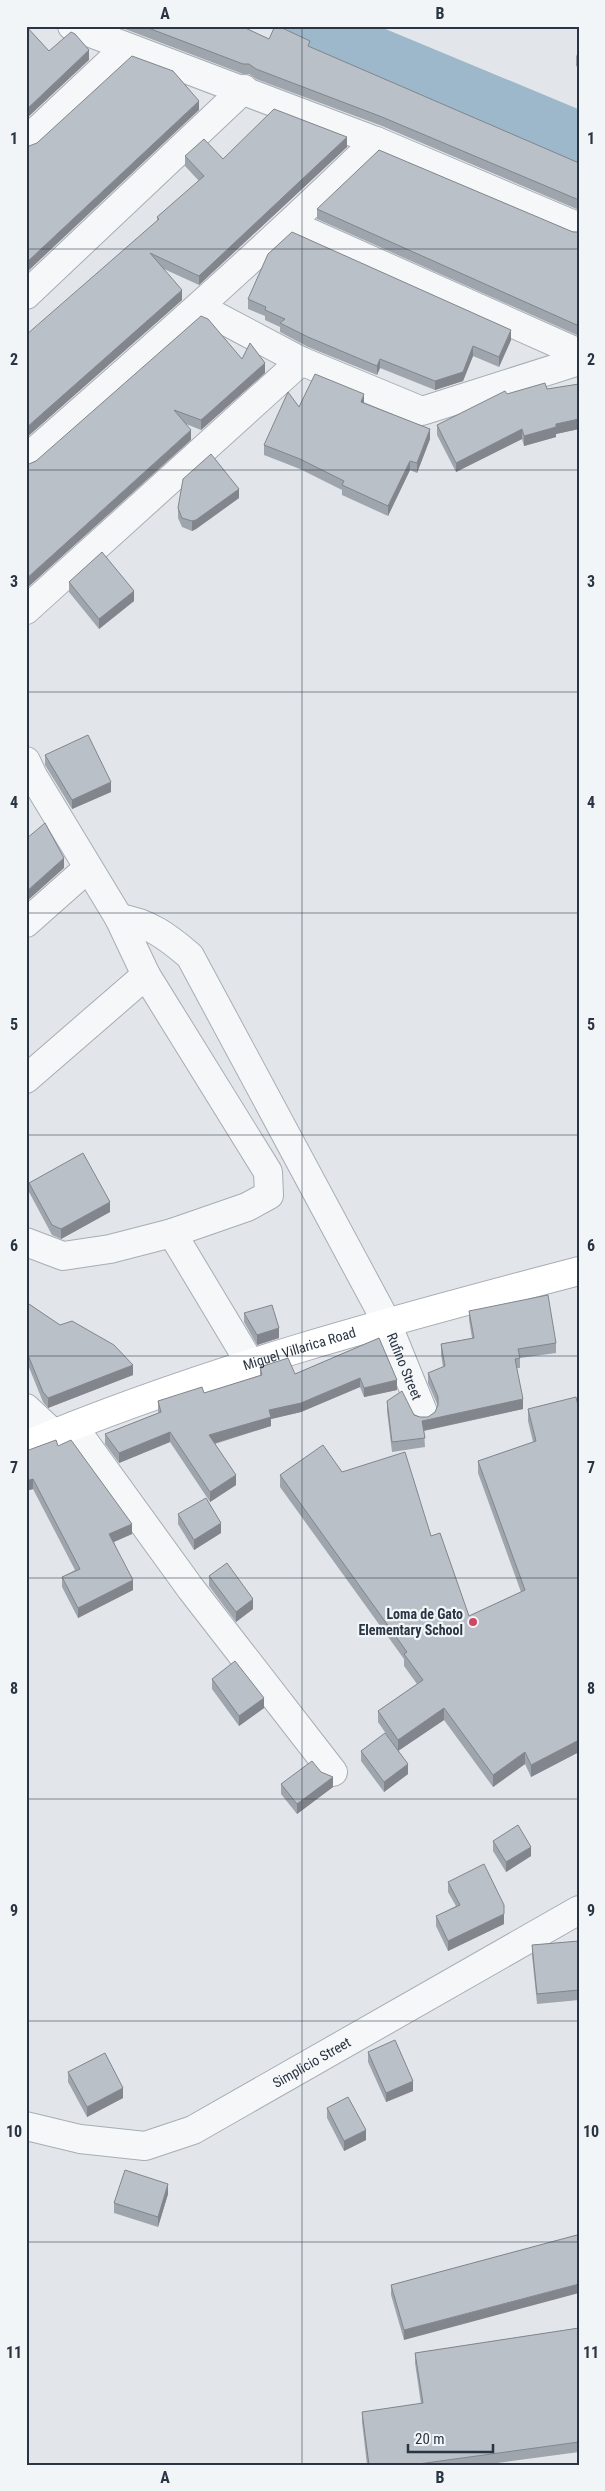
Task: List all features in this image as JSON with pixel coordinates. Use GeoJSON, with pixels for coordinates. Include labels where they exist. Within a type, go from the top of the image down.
{"type":"FeatureCollection","features":[{"type":"Feature","properties":{"kind":"main road","name":"Miguel Villarica Road"},"geometry":{"type":"LineString","coordinates":[[26,1446],[64,1430],[250,1363],[386,1321],[579,1270]]}},
{"type":"Feature","properties":{"kind":"street"},"geometry":{"type":"LineString","coordinates":[[72,26],[125,48],[244,89],[376,141],[579,227]]}},
{"type":"Feature","properties":{"kind":"street"},"geometry":{"type":"LineString","coordinates":[[26,142],[125,48]]}},
{"type":"Feature","properties":{"kind":"street"},"geometry":{"type":"LineString","coordinates":[[26,295],[244,89]]}},
{"type":"Feature","properties":{"kind":"street"},"geometry":{"type":"LineString","coordinates":[[26,458],[199,307],[290,224],[376,141]]}},
{"type":"Feature","properties":{"kind":"street"},"geometry":{"type":"LineString","coordinates":[[290,224],[579,353]]}},
{"type":"Feature","properties":{"kind":"street"},"geometry":{"type":"LineString","coordinates":[[199,307],[301,361],[422,410],[579,361]]}},
{"type":"Feature","properties":{"kind":"street"},"geometry":{"type":"LineString","coordinates":[[26,610],[301,361]]}},
{"type":"Feature","properties":{"kind":"street"},"geometry":{"type":"LineString","coordinates":[[26,1242],[63,1256],[110,1249],[172,1234],[247,1207],[270,1194],[268,1172],[146,975],[118,918],[28,773]]}},
{"type":"Feature","properties":{"kind":"street"},"geometry":{"type":"LineString","coordinates":[[26,923],[88,868]]}},
{"type":"Feature","properties":{"kind":"street","name":"Rufino Street"},"geometry":{"type":"LineString","coordinates":[[118,918],[136,920],[164,934],[190,956],[386,1321],[423,1412]]}},
{"type":"Feature","properties":{"kind":"street"},"geometry":{"type":"LineString","coordinates":[[26,1079],[146,975]]}},
{"type":"Feature","properties":{"kind":"street"},"geometry":{"type":"LineString","coordinates":[[172,1234],[250,1363]]}},
{"type":"Feature","properties":{"kind":"street"},"geometry":{"type":"LineString","coordinates":[[26,1408],[64,1430],[333,1772]]}},
{"type":"Feature","properties":{"kind":"street","name":"Simplicio Street"},"geometry":{"type":"LineString","coordinates":[[26,2126],[80,2139],[145,2146],[193,2130],[579,1910]]}},
{"type":"Feature","properties":{"kind":"building"},"geometry":{"type":"Polygon","coordinates":[[[26,26],[49,51],[71,32],[89,50],[26,110],[26,26]]]}},
{"type":"Feature","properties":{"kind":"building"},"geometry":{"type":"Polygon","coordinates":[[[143,26],[241,26],[269,39],[275,26],[278,26],[310,41],[308,46],[579,163],[579,200],[382,117],[256,69],[249,64],[243,64],[143,26]]]}},
{"type":"Feature","properties":{"kind":"building"},"geometry":{"type":"Polygon","coordinates":[[[132,56],[173,71],[199,101],[26,263],[26,146],[37,143],[132,56]]]}},
{"type":"Feature","properties":{"kind":"building"},"geometry":{"type":"Polygon","coordinates":[[[274,109],[347,137],[199,276],[150,253],[182,290],[26,428],[26,335],[159,219],[157,217],[204,176],[185,156],[204,139],[223,159],[274,109]]]}},
{"type":"Feature","properties":{"kind":"building"},"geometry":{"type":"Polygon","coordinates":[[[379,150],[573,232],[579,232],[579,326],[317,209],[379,150]]]}},
{"type":"Feature","properties":{"kind":"building"},"geometry":{"type":"Polygon","coordinates":[[[292,232],[511,330],[499,357],[473,346],[463,372],[435,381],[380,359],[377,366],[280,323],[285,319],[265,310],[266,307],[248,299],[268,254],[292,232]]]}},
{"type":"Feature","properties":{"kind":"building"},"geometry":{"type":"Polygon","coordinates":[[[201,316],[208,319],[242,359],[250,343],[265,363],[201,420],[174,410],[191,430],[26,579],[26,464],[36,461],[201,316]]]}},
{"type":"Feature","properties":{"kind":"building"},"geometry":{"type":"Polygon","coordinates":[[[315,374],[364,394],[361,402],[430,429],[417,463],[410,461],[388,506],[342,485],[344,481],[300,459],[264,445],[288,392],[299,407],[315,374]]]}},
{"type":"Feature","properties":{"kind":"building"},"geometry":{"type":"Polygon","coordinates":[[[545,383],[547,389],[579,384],[579,419],[556,424],[556,427],[524,436],[522,429],[456,463],[437,425],[505,391],[507,394],[545,383]]]}},
{"type":"Feature","properties":{"kind":"building"},"geometry":{"type":"Polygon","coordinates":[[[211,454],[239,489],[196,520],[192,521],[182,518],[178,508],[183,479],[211,454]]]}},
{"type":"Feature","properties":{"kind":"building"},"geometry":{"type":"Polygon","coordinates":[[[102,552],[134,591],[99,619],[69,582],[102,552]]]}},
{"type":"Feature","properties":{"kind":"building"},"geometry":{"type":"Polygon","coordinates":[[[88,735],[111,782],[72,800],[45,755],[88,735]]]}},
{"type":"Feature","properties":{"kind":"building"},"geometry":{"type":"Polygon","coordinates":[[[45,823],[64,858],[26,892],[26,839],[45,823]]]}},
{"type":"Feature","properties":{"kind":"building"},"geometry":{"type":"Polygon","coordinates":[[[83,1153],[110,1202],[61,1229],[52,1225],[29,1183],[83,1153]]]}},
{"type":"Feature","properties":{"kind":"building"},"geometry":{"type":"Polygon","coordinates":[[[548,1295],[556,1343],[518,1349],[520,1358],[515,1359],[523,1399],[422,1421],[425,1438],[392,1442],[387,1401],[402,1391],[414,1415],[428,1417],[435,1412],[438,1405],[438,1397],[428,1373],[445,1366],[441,1344],[474,1338],[469,1311],[548,1295]]]}},
{"type":"Feature","properties":{"kind":"building"},"geometry":{"type":"Polygon","coordinates":[[[26,1302],[60,1325],[72,1321],[114,1345],[133,1365],[48,1398],[43,1392],[26,1350],[26,1302]]]}},
{"type":"Feature","properties":{"kind":"building"},"geometry":{"type":"Polygon","coordinates":[[[272,1305],[279,1328],[257,1335],[244,1313],[272,1305]]]}},
{"type":"Feature","properties":{"kind":"building"},"geometry":{"type":"Polygon","coordinates":[[[379,1338],[397,1380],[364,1388],[360,1378],[301,1403],[269,1410],[271,1417],[209,1435],[236,1475],[210,1492],[170,1432],[119,1453],[105,1434],[161,1412],[158,1401],[202,1387],[204,1393],[262,1375],[260,1367],[288,1358],[295,1374],[379,1338]]]}},
{"type":"Feature","properties":{"kind":"building","name":"Loma de Gato Elementary School"},"geometry":{"type":"Polygon","coordinates":[[[576,1397],[579,1409],[579,1740],[531,1765],[525,1752],[493,1775],[444,1708],[398,1740],[378,1711],[423,1680],[404,1654],[407,1652],[280,1475],[323,1445],[342,1472],[405,1452],[431,1536],[440,1533],[469,1616],[525,1590],[478,1461],[536,1441],[528,1409],[576,1397]]]}},
{"type":"Feature","properties":{"kind":"building"},"geometry":{"type":"Polygon","coordinates":[[[56,1440],[58,1446],[71,1440],[132,1524],[109,1534],[133,1580],[78,1608],[62,1577],[80,1569],[33,1479],[26,1481],[26,1451],[56,1440]]]}},
{"type":"Feature","properties":{"kind":"building"},"geometry":{"type":"Polygon","coordinates":[[[206,1498],[221,1523],[194,1540],[178,1514],[206,1498]]]}},
{"type":"Feature","properties":{"kind":"building"},"geometry":{"type":"Polygon","coordinates":[[[227,1563],[253,1599],[236,1612],[209,1576],[227,1563]]]}},
{"type":"Feature","properties":{"kind":"building"},"geometry":{"type":"Polygon","coordinates":[[[235,1661],[264,1698],[239,1716],[212,1679],[235,1661]]]}},
{"type":"Feature","properties":{"kind":"building"},"geometry":{"type":"Polygon","coordinates":[[[385,1733],[408,1764],[384,1782],[361,1751],[385,1733]]]}},
{"type":"Feature","properties":{"kind":"building"},"geometry":{"type":"Polygon","coordinates":[[[312,1761],[321,1772],[333,1777],[297,1804],[281,1784],[312,1761]]]}},
{"type":"Feature","properties":{"kind":"building"},"geometry":{"type":"Polygon","coordinates":[[[518,1825],[531,1847],[506,1862],[493,1841],[518,1825]]]}},
{"type":"Feature","properties":{"kind":"building"},"geometry":{"type":"Polygon","coordinates":[[[484,1864],[504,1905],[504,1914],[448,1941],[436,1916],[460,1905],[448,1882],[484,1864]]]}},
{"type":"Feature","properties":{"kind":"building"},"geometry":{"type":"Polygon","coordinates":[[[579,1941],[579,1990],[537,1994],[532,1945],[579,1941]]]}},
{"type":"Feature","properties":{"kind":"building"},"geometry":{"type":"Polygon","coordinates":[[[395,2040],[413,2081],[386,2093],[368,2052],[395,2040]]]}},
{"type":"Feature","properties":{"kind":"building"},"geometry":{"type":"Polygon","coordinates":[[[105,2053],[123,2088],[87,2107],[68,2072],[105,2053]]]}},
{"type":"Feature","properties":{"kind":"building"},"geometry":{"type":"Polygon","coordinates":[[[348,2097],[366,2130],[344,2141],[327,2108],[348,2097]]]}},
{"type":"Feature","properties":{"kind":"building"},"geometry":{"type":"Polygon","coordinates":[[[125,2170],[168,2184],[158,2217],[114,2203],[125,2170]]]}},
{"type":"Feature","properties":{"kind":"building"},"geometry":{"type":"Polygon","coordinates":[[[577,2235],[579,2240],[579,2284],[404,2330],[391,2285],[577,2235]]]}},
{"type":"Feature","properties":{"kind":"building"},"geometry":{"type":"Polygon","coordinates":[[[579,2328],[579,2442],[411,2465],[369,2465],[362,2412],[423,2403],[415,2353],[579,2328]]]}},
{"type":"Feature","properties":{"kind":"waterway"},"geometry":{"type":"LineString","coordinates":[[312,26],[579,137]]}},
{"type":"Feature","properties":{"kind":"place","name":"Loma de Gato Elementary School"},"geometry":{"type":"Point","coordinates":[473,1622]}}]}
